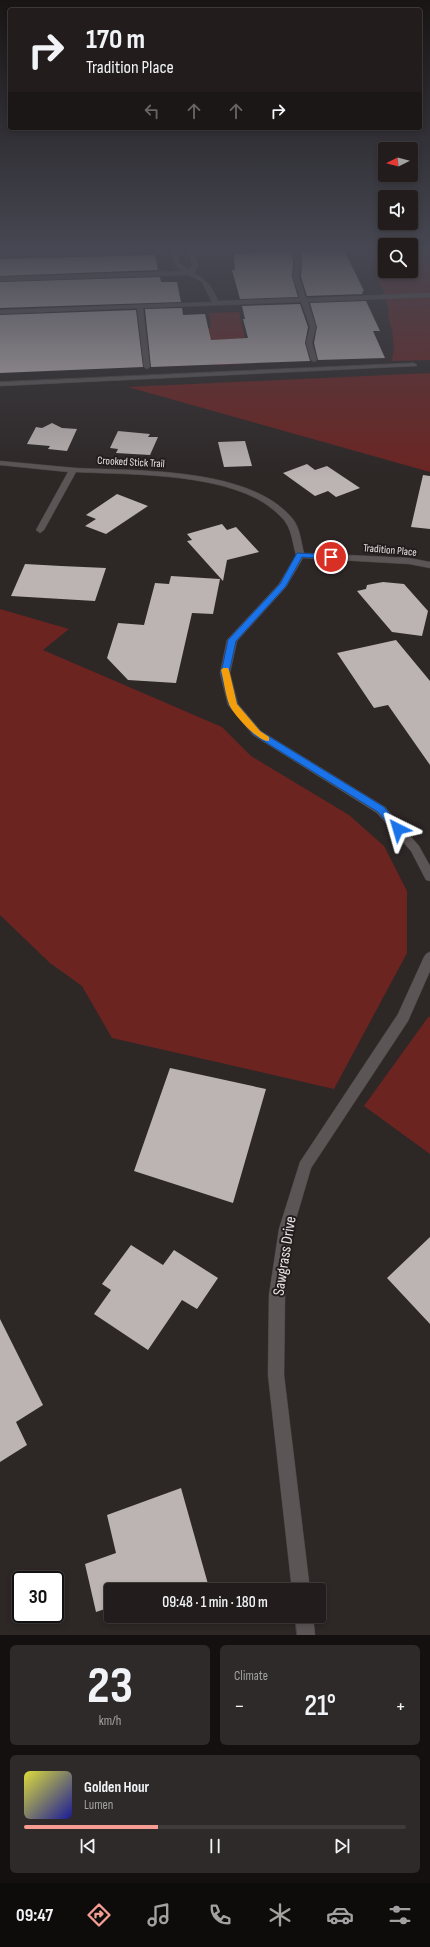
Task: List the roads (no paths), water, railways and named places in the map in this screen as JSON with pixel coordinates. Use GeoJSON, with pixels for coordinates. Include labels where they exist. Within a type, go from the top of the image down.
{"type":"FeatureCollection","features":[{"type":"Feature","properties":{"kind":"street"},"geometry":{"type":"LineString","coordinates":[[142,326],[147,368]]}},
{"type":"Feature","properties":{"kind":"street"},"geometry":{"type":"LineString","coordinates":[[313,326],[309,343],[314,360]]}},
{"type":"Feature","properties":{"kind":"street"},"geometry":{"type":"LineString","coordinates":[[0,384],[414,365]]}},
{"type":"Feature","properties":{"kind":"street","name":"Crooked Stick Trail"},"geometry":{"type":"LineString","coordinates":[[0,463],[73,470],[167,474],[228,485],[258,496],[274,507],[289,521],[300,555]]}},
{"type":"Feature","properties":{"kind":"street"},"geometry":{"type":"LineString","coordinates":[[40,530],[73,470]]}},
{"type":"Feature","properties":{"kind":"street"},"geometry":{"type":"LineString","coordinates":[[300,555],[283,585],[232,640],[225,673],[233,705],[257,733],[381,810],[415,849],[430,877]]}},
{"type":"Feature","properties":{"kind":"street","name":"Tradition Place"},"geometry":{"type":"LineString","coordinates":[[300,555],[409,561],[430,565]]}},
{"type":"Feature","properties":{"kind":"street","name":"Sawgrass Drive"},"geometry":{"type":"LineString","coordinates":[[300,1583],[276,1375],[277,1295],[286,1229],[305,1166],[403,1017],[430,957]]}},
{"type":"Feature","properties":{"kind":"street"},"geometry":{"type":"LineString","coordinates":[[305,1623],[306,1635]]}}]}
